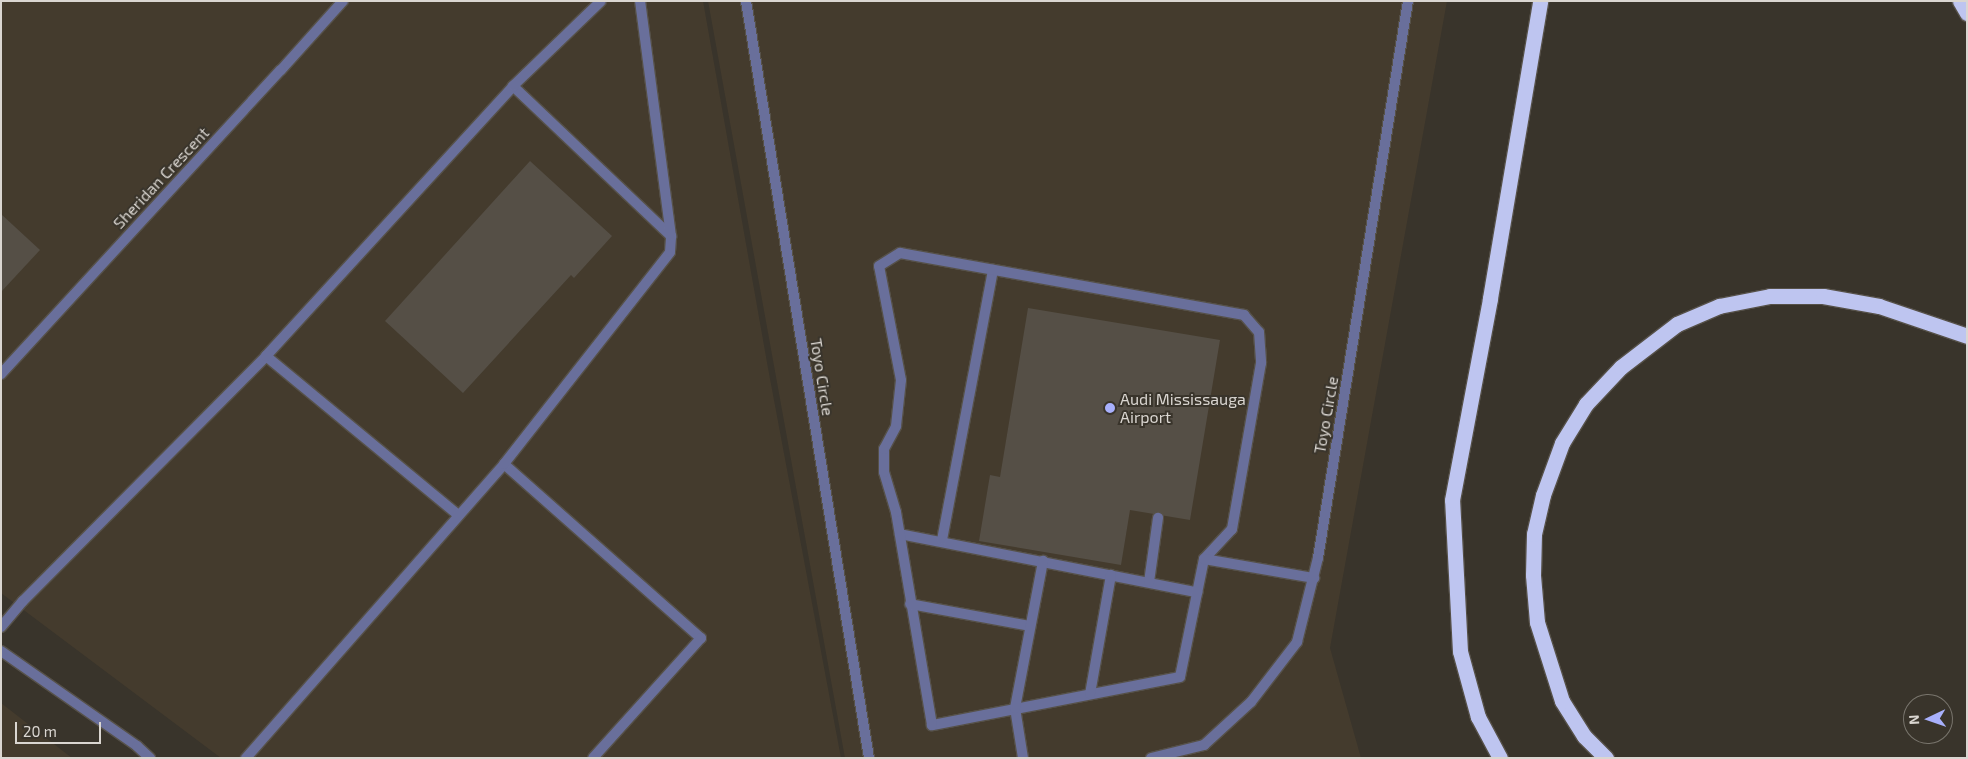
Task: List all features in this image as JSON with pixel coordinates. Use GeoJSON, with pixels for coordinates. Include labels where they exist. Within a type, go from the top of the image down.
{"type":"FeatureCollection","features":[{"type":"Feature","properties":{"kind":"highway"},"geometry":{"type":"LineString","coordinates":[[1500,758],[1478,717],[1460,650],[1452,500],[1490,298],[1540,1]]}},
{"type":"Feature","properties":{"kind":"highway"},"geometry":{"type":"LineString","coordinates":[[1960,1],[1967,13]]}},
{"type":"Feature","properties":{"kind":"highway"},"geometry":{"type":"LineString","coordinates":[[1606,758],[1584,736],[1562,701],[1537,622],[1533,575],[1534,534],[1543,495],[1562,443],[1586,404],[1621,367],[1677,324],[1718,306],[1770,296],[1823,296],[1880,306],[1967,336]]}},
{"type":"Feature","properties":{"kind":"street","name":"Sheridan Crescent"},"geometry":{"type":"LineString","coordinates":[[1,374],[343,1]]}},
{"type":"Feature","properties":{"kind":"street"},"geometry":{"type":"LineString","coordinates":[[1,627],[23,601],[266,356],[513,86],[601,1]]}},
{"type":"Feature","properties":{"kind":"street"},"geometry":{"type":"LineString","coordinates":[[246,758],[504,464],[670,252],[671,236],[640,1]]}},
{"type":"Feature","properties":{"kind":"street","name":"Toyo Circle"},"geometry":{"type":"LineString","coordinates":[[746,1],[870,758]]}},
{"type":"Feature","properties":{"kind":"street","name":"Toyo Circle"},"geometry":{"type":"LineString","coordinates":[[1151,758],[1204,745],[1251,702],[1298,642],[1314,578],[1354,344],[1408,1]]}},
{"type":"Feature","properties":{"kind":"street"},"geometry":{"type":"LineString","coordinates":[[513,86],[671,236]]}},
{"type":"Feature","properties":{"kind":"street"},"geometry":{"type":"LineString","coordinates":[[900,253],[993,270],[1244,315],[1259,332],[1261,363],[1232,529],[1204,559],[1180,677],[932,725],[910,604],[900,534],[884,472],[884,450],[896,426],[901,380],[879,266],[900,253]]}},
{"type":"Feature","properties":{"kind":"street"},"geometry":{"type":"LineString","coordinates":[[942,540],[993,270]]}},
{"type":"Feature","properties":{"kind":"street"},"geometry":{"type":"LineString","coordinates":[[266,356],[458,515]]}},
{"type":"Feature","properties":{"kind":"street"},"geometry":{"type":"LineString","coordinates":[[504,464],[700,638],[593,758]]}},
{"type":"Feature","properties":{"kind":"street"},"geometry":{"type":"LineString","coordinates":[[1149,582],[1158,518]]}},
{"type":"Feature","properties":{"kind":"street"},"geometry":{"type":"LineString","coordinates":[[900,534],[942,540],[1197,592]]}},
{"type":"Feature","properties":{"kind":"street"},"geometry":{"type":"LineString","coordinates":[[1204,559],[1314,578]]}},
{"type":"Feature","properties":{"kind":"street"},"geometry":{"type":"LineString","coordinates":[[1023,758],[1015,708],[1043,561]]}},
{"type":"Feature","properties":{"kind":"street"},"geometry":{"type":"LineString","coordinates":[[1090,694],[1110,575]]}},
{"type":"Feature","properties":{"kind":"street"},"geometry":{"type":"LineString","coordinates":[[910,604],[1030,626]]}},
{"type":"Feature","properties":{"kind":"street"},"geometry":{"type":"LineString","coordinates":[[1,651],[137,746],[150,758]]}},
{"type":"Feature","properties":{"kind":"shaded area"},"geometry":{"type":"Polygon","coordinates":[[[1,1],[703,1],[768,368],[841,758],[221,758],[1,593],[1,1]]]}},
{"type":"Feature","properties":{"kind":"shaded area"},"geometry":{"type":"Polygon","coordinates":[[[708,1],[1447,1],[1330,648],[1361,758],[845,758],[708,1]]]}},
{"type":"Feature","properties":{"kind":"shaded area"},"geometry":{"type":"Polygon","coordinates":[[[1,703],[72,758],[1,758],[1,703]]]}},
{"type":"Feature","properties":{"kind":"building"},"geometry":{"type":"Polygon","coordinates":[[[530,161],[612,236],[574,278],[571,275],[463,393],[385,321],[530,161]]]}},
{"type":"Feature","properties":{"kind":"building"},"geometry":{"type":"Polygon","coordinates":[[[1,214],[40,250],[1,292],[1,214]]]}},
{"type":"Feature","properties":{"kind":"building","name":"Audi Mississauga Airport"},"geometry":{"type":"Polygon","coordinates":[[[1028,308],[1220,340],[1190,520],[1130,510],[1121,565],[979,541],[990,475],[1000,477],[1028,308]]]}},
{"type":"Feature","properties":{"kind":"place","name":"Audi Mississauga Airport"},"geometry":{"type":"Point","coordinates":[1110,408]}}]}
